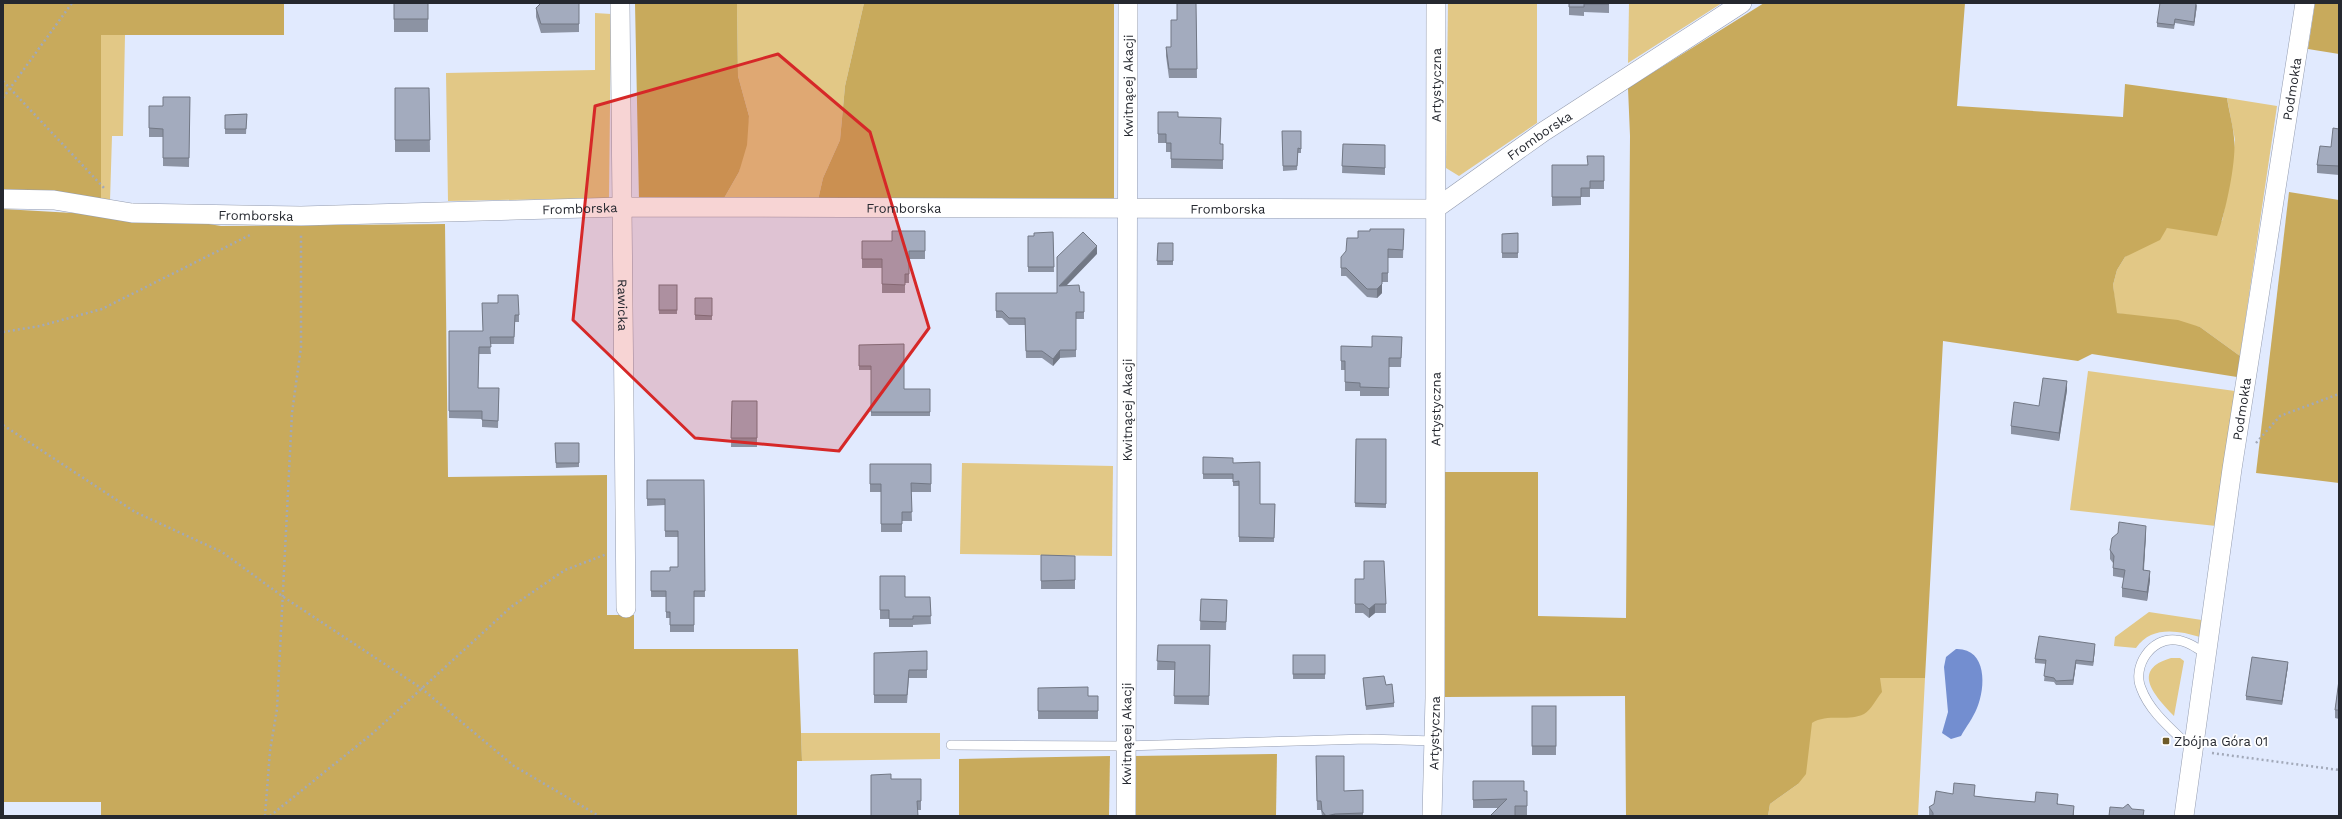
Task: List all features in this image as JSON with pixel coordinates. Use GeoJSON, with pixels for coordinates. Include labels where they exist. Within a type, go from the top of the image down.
{"type":"FeatureCollection","features":[{"type":"Feature","properties":{"kind":"street","name":"Rawicka"},"geometry":{"type":"LineString","coordinates":[[620,3],[626,608]]}},
{"type":"Feature","properties":{"kind":"street","name":"Kwitnącej Akacji"},"geometry":{"type":"LineString","coordinates":[[1126,816],[1124,746],[1128,3]]}},
{"type":"Feature","properties":{"kind":"street","name":"Artystyczna"},"geometry":{"type":"LineString","coordinates":[[1432,816],[1434,741],[1436,3]]}},
{"type":"Feature","properties":{"kind":"street","name":"Fromborska"},"geometry":{"type":"LineString","coordinates":[[3,199],[54,200],[132,213],[301,216],[621,207],[1435,210],[1543,132],[1742,3]]}},
{"type":"Feature","properties":{"kind":"street","name":"Podmokła"},"geometry":{"type":"LineString","coordinates":[[2184,816],[2192,749],[2235,454],[2305,3]]}},
{"type":"Feature","properties":{"kind":"lane"},"geometry":{"type":"LineString","coordinates":[[2192,749],[2149,704],[2140,688],[2138,674],[2144,655],[2153,647],[2164,642],[2175,640],[2191,645],[2206,654]]}},
{"type":"Feature","properties":{"kind":"lane"},"geometry":{"type":"LineString","coordinates":[[951,745],[1124,746],[1367,739],[1434,741]]}},
{"type":"Feature","properties":{"kind":"path"},"geometry":{"type":"LineString","coordinates":[[3,98],[9,87],[72,3]]}},
{"type":"Feature","properties":{"kind":"path"},"geometry":{"type":"LineString","coordinates":[[3,81],[109,192]]}},
{"type":"Feature","properties":{"kind":"path"},"geometry":{"type":"LineString","coordinates":[[265,816],[270,751],[277,709],[282,596],[291,468],[292,413],[301,347],[301,216]]}},
{"type":"Feature","properties":{"kind":"path"},"geometry":{"type":"LineString","coordinates":[[3,332],[40,326],[102,309],[256,232]]}},
{"type":"Feature","properties":{"kind":"path"},"geometry":{"type":"LineString","coordinates":[[2254,446],[2280,416],[2339,394]]}},
{"type":"Feature","properties":{"kind":"path"},"geometry":{"type":"LineString","coordinates":[[3,425],[135,512],[222,552],[282,596],[421,688],[514,766],[599,816]]}},
{"type":"Feature","properties":{"kind":"path"},"geometry":{"type":"LineString","coordinates":[[270,816],[373,733],[511,606],[565,570],[625,548]]}},
{"type":"Feature","properties":{"kind":"path"},"geometry":{"type":"LineString","coordinates":[[2192,749],[2339,770]]}},
{"type":"Feature","properties":{"kind":"highlighted area"},"geometry":{"type":"Polygon","coordinates":[[[778,54],[870,132],[929,328],[839,451],[695,438],[573,320],[595,106],[778,54]]]}},
{"type":"Feature","properties":{"kind":"shaded area"},"geometry":{"type":"Polygon","coordinates":[[[3,3],[284,3],[284,35],[101,35],[101,200],[3,194],[3,3]]]}},
{"type":"Feature","properties":{"kind":"shaded area"},"geometry":{"type":"Polygon","coordinates":[[[737,3],[864,3],[845,86],[840,140],[823,178],[818,200],[723,200],[739,172],[749,116],[738,76],[737,3]]]}},
{"type":"Feature","properties":{"kind":"shaded area"},"geometry":{"type":"Polygon","coordinates":[[[737,3],[738,76],[749,116],[747,145],[739,172],[723,200],[639,200],[635,4],[737,3]]]}},
{"type":"Feature","properties":{"kind":"shaded area"},"geometry":{"type":"Polygon","coordinates":[[[864,3],[1114,3],[1114,199],[818,200],[823,178],[840,140],[845,86],[864,3]]]}},
{"type":"Feature","properties":{"kind":"shaded area"},"geometry":{"type":"Polygon","coordinates":[[[1448,3],[1537,3],[1537,123],[1459,176],[1446,168],[1448,3]]]}},
{"type":"Feature","properties":{"kind":"shaded area"},"geometry":{"type":"Polygon","coordinates":[[[1629,3],[1722,3],[1628,63],[1629,3]]]}},
{"type":"Feature","properties":{"kind":"shaded area"},"geometry":{"type":"Polygon","coordinates":[[[1764,3],[1965,3],[1957,106],[2123,117],[2125,84],[2227,98],[2233,133],[2234,160],[2227,201],[2217,236],[2167,228],[2160,240],[2125,257],[2117,270],[2113,285],[2117,313],[2178,320],[2200,327],[2240,356],[2237,377],[2092,354],[2078,361],[1943,341],[1925,678],[1880,678],[1882,692],[1872,707],[1864,714],[1851,717],[1824,718],[1812,723],[1806,774],[1798,784],[1770,804],[1768,816],[1626,816],[1625,696],[1445,697],[1445,472],[1538,472],[1538,616],[1626,618],[1630,136],[1628,88],[1764,3]]]}},
{"type":"Feature","properties":{"kind":"shaded area"},"geometry":{"type":"Polygon","coordinates":[[[2315,3],[2339,3],[2339,54],[2308,49],[2315,3]]]}},
{"type":"Feature","properties":{"kind":"shaded area"},"geometry":{"type":"Polygon","coordinates":[[[595,13],[611,14],[609,198],[448,201],[446,73],[595,70],[595,13]]]}},
{"type":"Feature","properties":{"kind":"shaded area"},"geometry":{"type":"Polygon","coordinates":[[[101,35],[125,35],[123,136],[112,136],[110,201],[101,200],[101,35]]]}},
{"type":"Feature","properties":{"kind":"shaded area"},"geometry":{"type":"Polygon","coordinates":[[[2227,98],[2277,106],[2240,356],[2200,327],[2116,313],[2113,285],[2117,270],[2125,257],[2167,228],[2222,221],[2229,186],[2235,140],[2227,98]]]}},
{"type":"Feature","properties":{"kind":"shaded area"},"geometry":{"type":"Polygon","coordinates":[[[2289,192],[2339,200],[2339,483],[2256,473],[2289,192]]]}},
{"type":"Feature","properties":{"kind":"shaded area"},"geometry":{"type":"Polygon","coordinates":[[[3,209],[178,219],[221,226],[445,224],[448,477],[607,475],[607,615],[634,615],[634,649],[798,649],[802,761],[797,761],[797,816],[101,816],[101,802],[3,802],[3,209]]]}},
{"type":"Feature","properties":{"kind":"shaded area"},"geometry":{"type":"Polygon","coordinates":[[[2088,371],[2235,391],[2216,526],[2070,510],[2088,371]]]}},
{"type":"Feature","properties":{"kind":"shaded area"},"geometry":{"type":"Polygon","coordinates":[[[962,463],[1113,466],[1112,556],[960,554],[962,463]]]}},
{"type":"Feature","properties":{"kind":"shaded area"},"geometry":{"type":"Polygon","coordinates":[[[2149,612],[2202,620],[2200,637],[2182,633],[2165,632],[2149,636],[2136,648],[2114,646],[2115,637],[2149,612]]]}},
{"type":"Feature","properties":{"kind":"shaded area"},"geometry":{"type":"Polygon","coordinates":[[[2171,658],[2180,658],[2184,661],[2174,716],[2154,692],[2150,684],[2149,676],[2152,669],[2159,663],[2171,658]]]}},
{"type":"Feature","properties":{"kind":"shaded area"},"geometry":{"type":"Polygon","coordinates":[[[1880,678],[1925,678],[1918,816],[1768,816],[1770,804],[1798,784],[1808,749],[1811,723],[1819,718],[1863,714],[1880,678]]]}},
{"type":"Feature","properties":{"kind":"shaded area"},"geometry":{"type":"Polygon","coordinates":[[[801,733],[940,733],[940,759],[802,761],[801,733]]]}},
{"type":"Feature","properties":{"kind":"shaded area"},"geometry":{"type":"Polygon","coordinates":[[[1277,754],[1276,816],[1134,816],[1134,756],[1277,754]]]}},
{"type":"Feature","properties":{"kind":"shaded area"},"geometry":{"type":"Polygon","coordinates":[[[1110,756],[1109,816],[959,816],[959,759],[1110,756]]]}},
{"type":"Feature","properties":{"kind":"water"},"geometry":{"type":"Polygon","coordinates":[[[1956,649],[1966,650],[1974,655],[1979,662],[1982,670],[1982,690],[1974,715],[1961,736],[1951,739],[1942,733],[1948,712],[1944,667],[1946,657],[1956,649]]]}},
{"type":"Feature","properties":{"kind":"building"},"geometry":{"type":"Polygon","coordinates":[[[394,3],[428,3],[428,19],[394,19],[394,3]]]}},
{"type":"Feature","properties":{"kind":"building"},"geometry":{"type":"Polygon","coordinates":[[[541,3],[579,3],[579,24],[541,24],[536,8],[541,3]]]}},
{"type":"Feature","properties":{"kind":"building"},"geometry":{"type":"Polygon","coordinates":[[[1177,3],[1196,3],[1197,69],[1169,69],[1166,47],[1171,47],[1171,20],[1177,20],[1177,3]]]}},
{"type":"Feature","properties":{"kind":"building"},"geometry":{"type":"Polygon","coordinates":[[[1569,3],[1609,4],[1584,4],[1584,7],[1569,7],[1569,3]]]}},
{"type":"Feature","properties":{"kind":"building"},"geometry":{"type":"Polygon","coordinates":[[[2160,3],[2196,3],[2194,22],[2175,19],[2174,25],[2157,23],[2160,3]]]}},
{"type":"Feature","properties":{"kind":"building"},"geometry":{"type":"Polygon","coordinates":[[[395,88],[429,88],[430,140],[395,140],[395,88]]]}},
{"type":"Feature","properties":{"kind":"building"},"geometry":{"type":"Polygon","coordinates":[[[163,97],[190,97],[189,158],[163,158],[163,129],[149,128],[149,106],[163,106],[163,97]]]}},
{"type":"Feature","properties":{"kind":"building"},"geometry":{"type":"Polygon","coordinates":[[[1158,112],[1178,112],[1178,117],[1221,118],[1220,144],[1223,144],[1223,160],[1171,159],[1171,143],[1166,143],[1166,134],[1158,134],[1158,112]]]}},
{"type":"Feature","properties":{"kind":"building"},"geometry":{"type":"Polygon","coordinates":[[[247,114],[246,129],[225,129],[225,115],[247,114]]]}},
{"type":"Feature","properties":{"kind":"building"},"geometry":{"type":"Polygon","coordinates":[[[2333,128],[2339,129],[2339,166],[2317,165],[2320,146],[2331,147],[2333,128]]]}},
{"type":"Feature","properties":{"kind":"building"},"geometry":{"type":"Polygon","coordinates":[[[1282,131],[1301,131],[1301,149],[1298,148],[1297,166],[1283,166],[1282,131]]]}},
{"type":"Feature","properties":{"kind":"building"},"geometry":{"type":"Polygon","coordinates":[[[1343,144],[1385,145],[1385,168],[1342,166],[1343,144]]]}},
{"type":"Feature","properties":{"kind":"building"},"geometry":{"type":"Polygon","coordinates":[[[1587,156],[1604,156],[1604,181],[1590,181],[1590,188],[1581,188],[1581,197],[1552,197],[1552,165],[1588,165],[1587,156]]]}},
{"type":"Feature","properties":{"kind":"building"},"geometry":{"type":"Polygon","coordinates":[[[1370,229],[1404,229],[1403,250],[1388,249],[1388,273],[1382,273],[1382,284],[1377,289],[1367,289],[1346,268],[1341,268],[1341,257],[1346,251],[1347,238],[1358,238],[1358,231],[1370,231],[1370,229]]]}},
{"type":"Feature","properties":{"kind":"building"},"geometry":{"type":"Polygon","coordinates":[[[892,231],[925,231],[925,251],[909,251],[909,274],[905,274],[905,285],[882,284],[882,259],[862,259],[862,241],[892,241],[892,231]]]}},
{"type":"Feature","properties":{"kind":"building"},"geometry":{"type":"Polygon","coordinates":[[[1053,232],[1054,267],[1028,267],[1028,236],[1034,236],[1034,233],[1053,232]]]}},
{"type":"Feature","properties":{"kind":"building"},"geometry":{"type":"Polygon","coordinates":[[[1083,232],[1097,246],[1059,286],[1079,285],[1080,292],[1084,292],[1084,312],[1076,312],[1076,350],[1060,350],[1053,359],[1042,351],[1026,351],[1025,318],[1009,318],[1002,311],[996,311],[996,293],[1057,293],[1057,257],[1083,232]]]}},
{"type":"Feature","properties":{"kind":"building"},"geometry":{"type":"Polygon","coordinates":[[[1518,233],[1518,253],[1502,253],[1502,234],[1518,233]]]}},
{"type":"Feature","properties":{"kind":"building"},"geometry":{"type":"Polygon","coordinates":[[[1158,243],[1173,243],[1173,261],[1157,261],[1158,243]]]}},
{"type":"Feature","properties":{"kind":"building"},"geometry":{"type":"Polygon","coordinates":[[[659,285],[677,285],[677,310],[659,310],[659,285]]]}},
{"type":"Feature","properties":{"kind":"building"},"geometry":{"type":"Polygon","coordinates":[[[498,295],[518,295],[519,315],[515,315],[514,337],[490,337],[491,347],[479,347],[478,388],[499,388],[498,421],[482,420],[482,411],[449,411],[449,331],[483,331],[482,303],[498,303],[498,295]]]}},
{"type":"Feature","properties":{"kind":"building"},"geometry":{"type":"Polygon","coordinates":[[[695,298],[712,298],[712,316],[695,315],[695,298]]]}},
{"type":"Feature","properties":{"kind":"building"},"geometry":{"type":"Polygon","coordinates":[[[1372,336],[1402,337],[1401,358],[1389,358],[1389,388],[1360,387],[1360,383],[1345,382],[1345,361],[1341,361],[1341,346],[1372,347],[1372,336]]]}},
{"type":"Feature","properties":{"kind":"building"},"geometry":{"type":"Polygon","coordinates":[[[904,344],[904,389],[930,389],[930,412],[871,412],[871,366],[859,366],[859,345],[904,344]]]}},
{"type":"Feature","properties":{"kind":"building"},"geometry":{"type":"Polygon","coordinates":[[[2043,378],[2067,381],[2059,433],[2011,426],[2014,402],[2039,406],[2043,378]]]}},
{"type":"Feature","properties":{"kind":"building"},"geometry":{"type":"Polygon","coordinates":[[[732,401],[757,401],[757,438],[731,438],[732,401]]]}},
{"type":"Feature","properties":{"kind":"building"},"geometry":{"type":"Polygon","coordinates":[[[1356,439],[1386,439],[1386,504],[1355,503],[1356,439]]]}},
{"type":"Feature","properties":{"kind":"building"},"geometry":{"type":"Polygon","coordinates":[[[555,443],[579,443],[579,463],[556,463],[555,443]]]}},
{"type":"Feature","properties":{"kind":"building"},"geometry":{"type":"Polygon","coordinates":[[[1203,457],[1233,458],[1233,463],[1260,462],[1260,504],[1275,504],[1274,538],[1239,537],[1239,481],[1233,482],[1233,474],[1203,474],[1203,457]]]}},
{"type":"Feature","properties":{"kind":"building"},"geometry":{"type":"Polygon","coordinates":[[[870,464],[931,464],[931,484],[911,483],[912,512],[902,512],[902,524],[881,524],[881,484],[870,484],[870,464]]]}},
{"type":"Feature","properties":{"kind":"building"},"geometry":{"type":"Polygon","coordinates":[[[647,480],[704,480],[705,591],[694,591],[694,625],[670,625],[670,612],[666,612],[666,591],[651,591],[651,571],[670,571],[670,567],[678,567],[678,531],[665,531],[665,499],[647,499],[647,480]]]}},
{"type":"Feature","properties":{"kind":"building"},"geometry":{"type":"Polygon","coordinates":[[[2119,522],[2146,526],[2143,570],[2150,571],[2147,592],[2122,588],[2125,570],[2113,568],[2114,556],[2110,550],[2112,538],[2118,533],[2119,522]]]}},
{"type":"Feature","properties":{"kind":"building"},"geometry":{"type":"Polygon","coordinates":[[[1041,555],[1075,556],[1075,580],[1041,581],[1041,555]]]}},
{"type":"Feature","properties":{"kind":"building"},"geometry":{"type":"Polygon","coordinates":[[[1364,561],[1384,561],[1386,604],[1375,604],[1369,609],[1363,604],[1355,604],[1355,579],[1364,579],[1364,561]]]}},
{"type":"Feature","properties":{"kind":"building"},"geometry":{"type":"Polygon","coordinates":[[[880,576],[905,576],[905,597],[930,597],[931,616],[913,616],[913,619],[889,619],[889,610],[880,610],[880,576]]]}},
{"type":"Feature","properties":{"kind":"building"},"geometry":{"type":"Polygon","coordinates":[[[1201,599],[1227,600],[1226,622],[1200,621],[1201,599]]]}},
{"type":"Feature","properties":{"kind":"building"},"geometry":{"type":"Polygon","coordinates":[[[2039,636],[2095,644],[2093,662],[2076,660],[2073,680],[2056,681],[2054,678],[2044,676],[2046,660],[2035,659],[2039,636]]]}},
{"type":"Feature","properties":{"kind":"building"},"geometry":{"type":"Polygon","coordinates":[[[1158,645],[1210,645],[1209,696],[1174,696],[1175,662],[1157,661],[1158,645]]]}},
{"type":"Feature","properties":{"kind":"building"},"geometry":{"type":"Polygon","coordinates":[[[927,651],[927,670],[909,670],[907,695],[874,695],[874,653],[927,651]]]}},
{"type":"Feature","properties":{"kind":"building"},"geometry":{"type":"Polygon","coordinates":[[[1293,655],[1325,655],[1325,674],[1293,674],[1293,655]]]}},
{"type":"Feature","properties":{"kind":"building"},"geometry":{"type":"Polygon","coordinates":[[[2252,657],[2288,662],[2282,701],[2246,696],[2252,657]]]}},
{"type":"Feature","properties":{"kind":"building"},"geometry":{"type":"Polygon","coordinates":[[[1384,676],[1386,685],[1392,684],[1394,703],[1366,706],[1363,678],[1384,676]]]}},
{"type":"Feature","properties":{"kind":"building"},"geometry":{"type":"Polygon","coordinates":[[[2339,680],[2339,710],[2335,710],[2339,680]]]}},
{"type":"Feature","properties":{"kind":"building"},"geometry":{"type":"Polygon","coordinates":[[[1088,687],[1088,696],[1098,696],[1098,711],[1038,711],[1038,688],[1088,687]]]}},
{"type":"Feature","properties":{"kind":"building"},"geometry":{"type":"Polygon","coordinates":[[[1532,706],[1556,706],[1556,746],[1532,746],[1532,706]]]}},
{"type":"Feature","properties":{"kind":"building"},"geometry":{"type":"Polygon","coordinates":[[[1316,756],[1344,756],[1344,791],[1363,790],[1363,813],[1335,814],[1326,816],[1322,811],[1321,801],[1317,801],[1316,756]]]}},
{"type":"Feature","properties":{"kind":"building"},"geometry":{"type":"Polygon","coordinates":[[[891,774],[891,779],[921,779],[921,801],[917,801],[918,816],[871,816],[871,775],[891,774]]]}},
{"type":"Feature","properties":{"kind":"building"},"geometry":{"type":"Polygon","coordinates":[[[1473,781],[1524,781],[1524,791],[1527,791],[1527,806],[1515,806],[1515,816],[1490,816],[1507,799],[1473,800],[1473,781]]]}},
{"type":"Feature","properties":{"kind":"building"},"geometry":{"type":"Polygon","coordinates":[[[1954,783],[1975,785],[1974,796],[1991,798],[2035,802],[2036,792],[2058,794],[2057,804],[2074,806],[2073,816],[1933,816],[1933,813],[1929,807],[1934,804],[1936,791],[1953,794],[1954,783]]]}},
{"type":"Feature","properties":{"kind":"building"},"geometry":{"type":"Polygon","coordinates":[[[2128,804],[2132,809],[2144,810],[2143,816],[2109,816],[2110,807],[2123,808],[2128,804]]]}},
{"type":"Feature","properties":{"kind":"place","name":"Zbójna Góra 01"},"geometry":{"type":"Point","coordinates":[2166,741]}}]}
